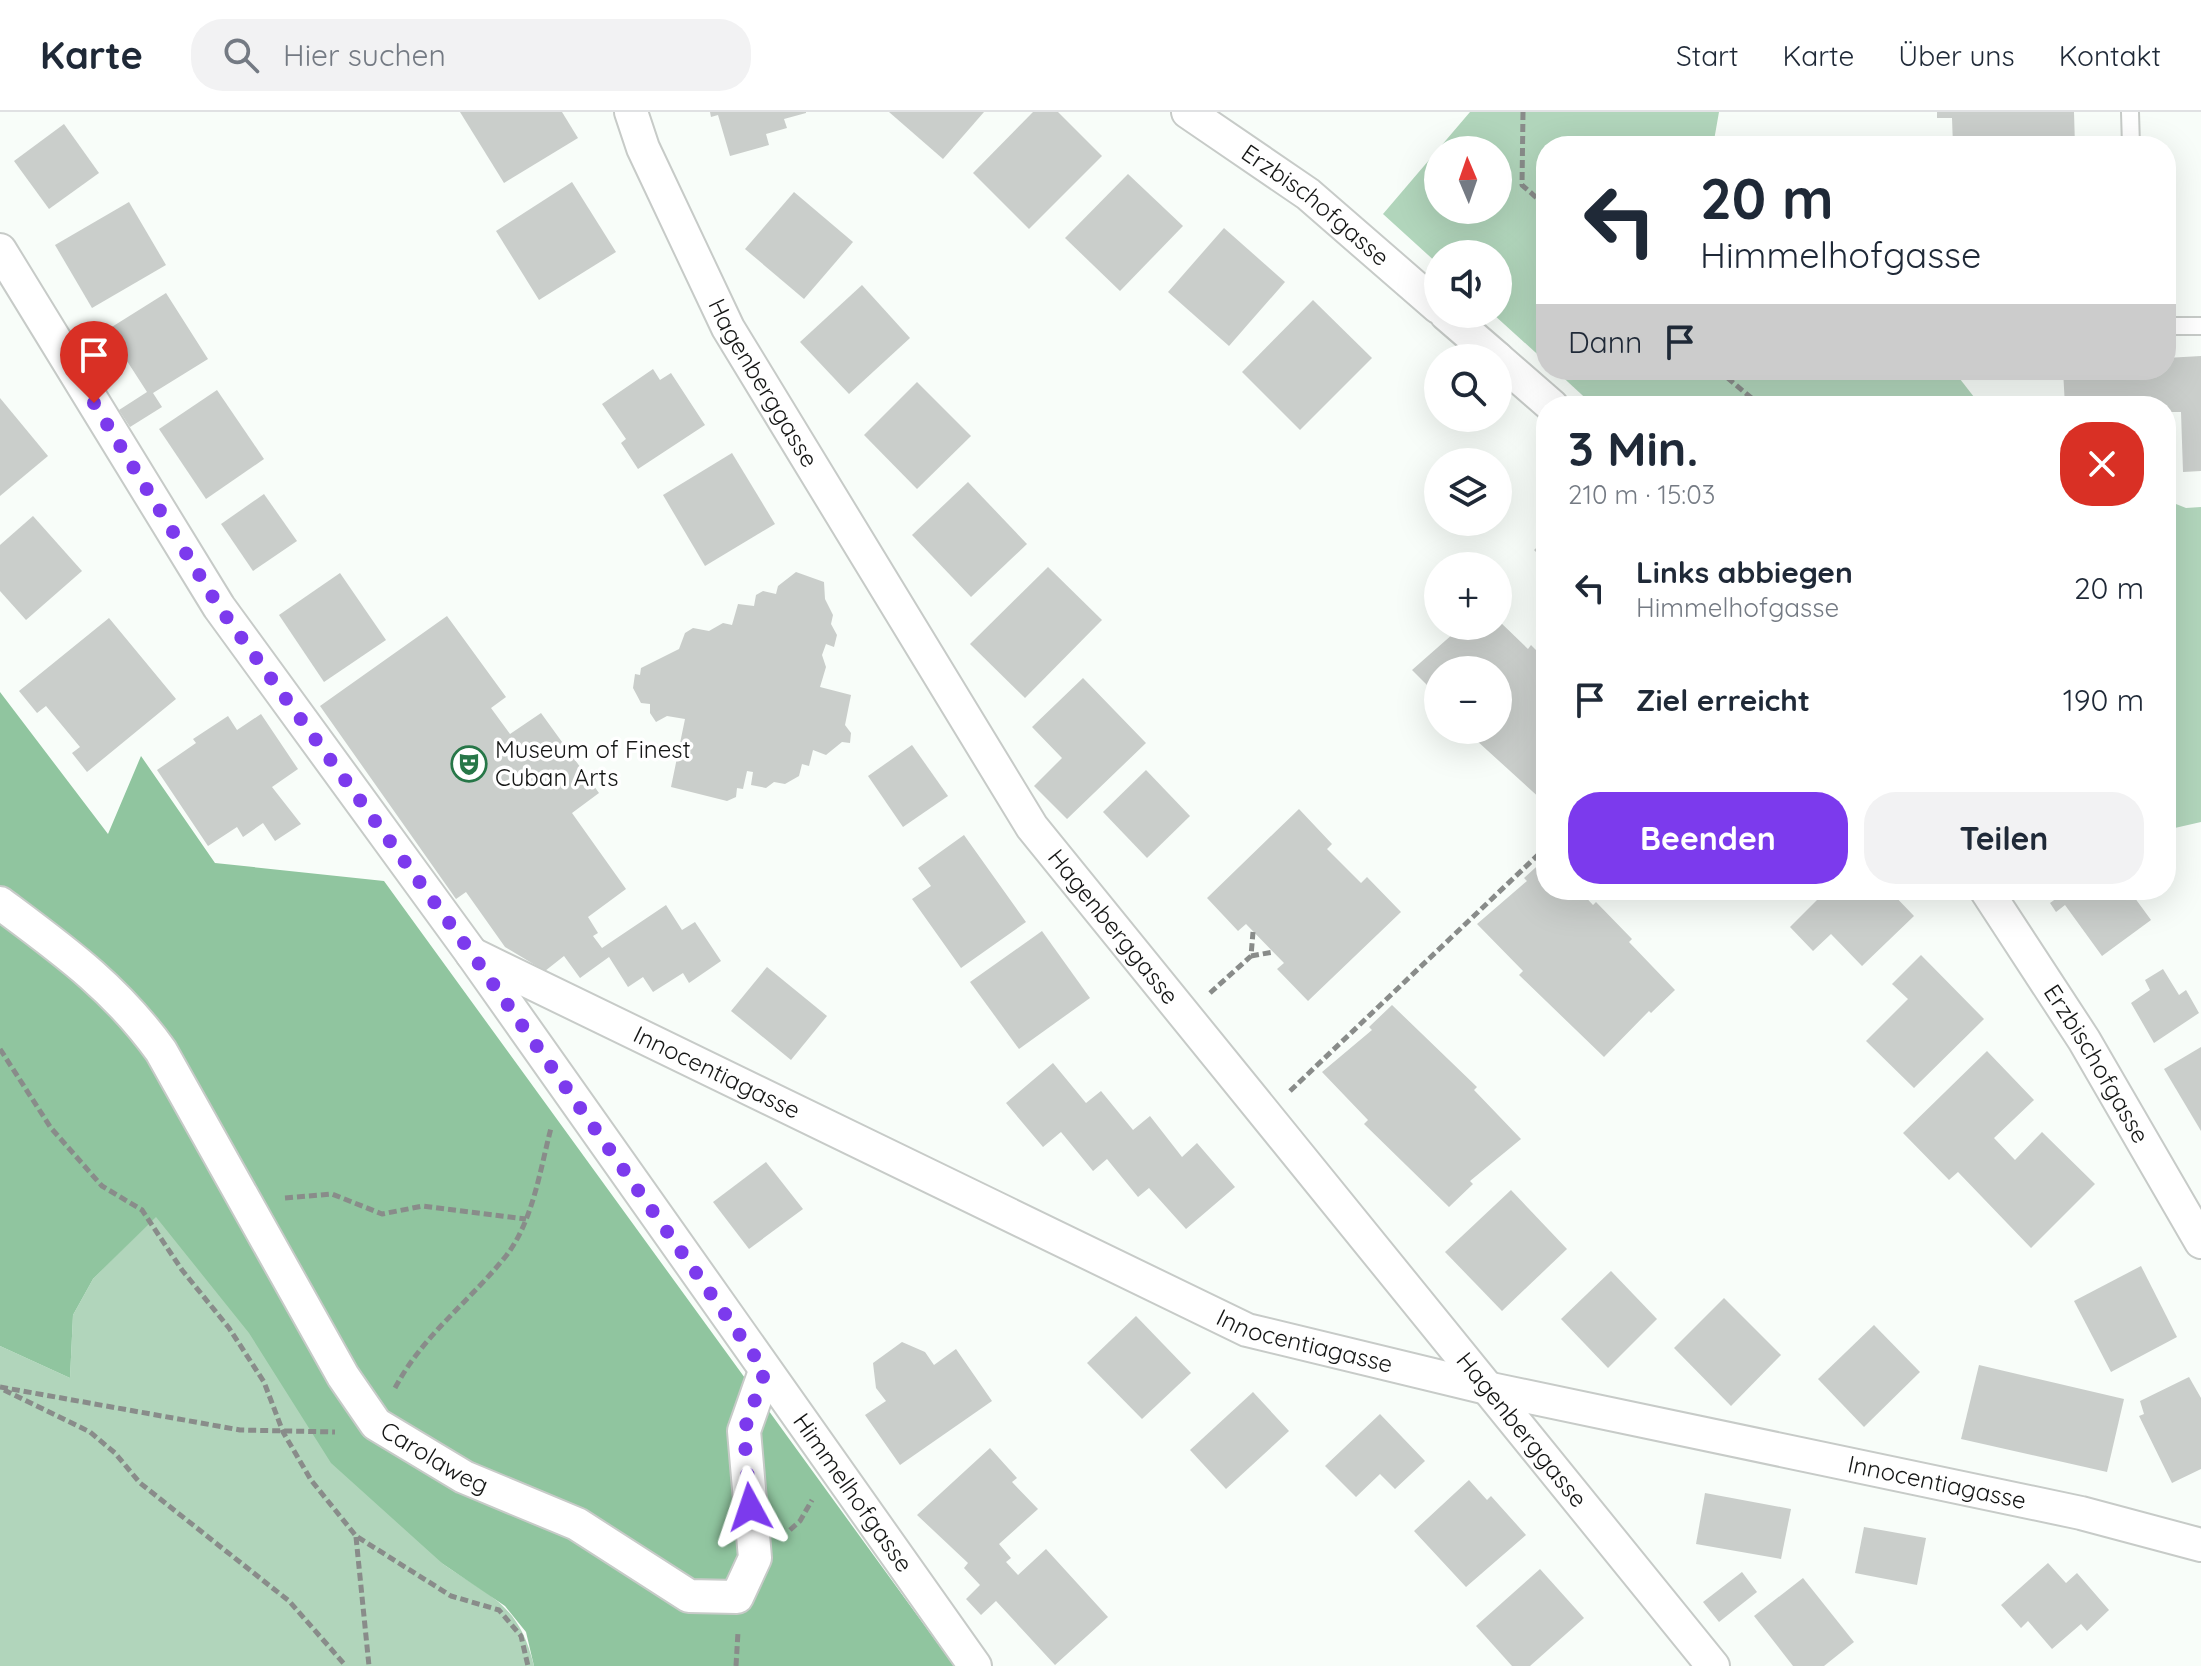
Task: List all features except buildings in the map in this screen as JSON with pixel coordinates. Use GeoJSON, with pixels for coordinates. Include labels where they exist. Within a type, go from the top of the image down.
{"type":"FeatureCollection","features":[{"type":"Feature","properties":{"kind":"street","name":"Hagenberggasse"},"geometry":{"type":"LineString","coordinates":[[631,112],[643,148],[728,328],[1032,827],[1713,1666]]}},
{"type":"Feature","properties":{"kind":"street","name":"Erzbischofgasse"},"geometry":{"type":"LineString","coordinates":[[1188,112],[1308,194],[1424,295]]}},
{"type":"Feature","properties":{"kind":"street","name":"Himmelhofgasse"},"geometry":{"type":"LineString","coordinates":[[0,250],[219,607],[472,954],[975,1666]]}},
{"type":"Feature","properties":{"kind":"street"},"geometry":{"type":"LineString","coordinates":[[1462,328],[1481,344]]}},
{"type":"Feature","properties":{"kind":"street"},"geometry":{"type":"LineString","coordinates":[[1512,371],[1541,396]]}},
{"type":"Feature","properties":{"kind":"street","name":"Erzbischofgasse"},"geometry":{"type":"LineString","coordinates":[[1993,900],[2084,1040],[2201,1242]]}},
{"type":"Feature","properties":{"kind":"street","name":"Carolaweg"},"geometry":{"type":"LineString","coordinates":[[0,903],[75,958],[131,1010],[161,1051],[343,1376],[376,1424],[464,1477],[577,1524],[689,1596],[737,1597],[755,1558],[744,1431],[765,1371]]}},
{"type":"Feature","properties":{"kind":"street","name":"Innocentiagasse"},"geometry":{"type":"LineString","coordinates":[[472,954],[1247,1330],[1491,1389],[2081,1513],[2201,1545]]}},
{"type":"Feature","properties":{"kind":"lane"},"geometry":{"type":"LineString","coordinates":[[2130,112],[2131,136]]}},
{"type":"Feature","properties":{"kind":"lane"},"geometry":{"type":"LineString","coordinates":[[2176,326],[2201,326]]}},
{"type":"Feature","properties":{"kind":"path"},"geometry":{"type":"LineString","coordinates":[[1523,112],[1522,185],[1536,197]]}},
{"type":"Feature","properties":{"kind":"path"},"geometry":{"type":"LineString","coordinates":[[1730,380],[1749,396]]}},
{"type":"Feature","properties":{"kind":"path"},"geometry":{"type":"LineString","coordinates":[[1318,1067],[1536,857]]}},
{"type":"Feature","properties":{"kind":"path"},"geometry":{"type":"LineString","coordinates":[[1507,885],[1514,892]]}},
{"type":"Feature","properties":{"kind":"path"},"geometry":{"type":"LineString","coordinates":[[1251,956],[1253,932]]}},
{"type":"Feature","properties":{"kind":"path"},"geometry":{"type":"LineString","coordinates":[[1185,1015],[1251,956],[1273,952]]}},
{"type":"Feature","properties":{"kind":"path"},"geometry":{"type":"LineString","coordinates":[[1355,1032],[1362,1039]]}},
{"type":"Feature","properties":{"kind":"path"},"geometry":{"type":"LineString","coordinates":[[0,1049],[51,1128],[102,1186],[142,1210],[182,1270],[229,1328],[264,1382],[283,1432],[311,1480],[356,1536],[451,1596],[499,1610],[521,1636],[528,1666]]}},
{"type":"Feature","properties":{"kind":"path"},"geometry":{"type":"LineString","coordinates":[[0,1387],[240,1430],[344,1432],[376,1424],[402,1374],[436,1328],[507,1255],[526,1219],[564,1084]]}},
{"type":"Feature","properties":{"kind":"path"},"geometry":{"type":"LineString","coordinates":[[251,1213],[269,1199],[332,1194],[382,1214],[423,1206],[526,1219]]}},
{"type":"Feature","properties":{"kind":"path"},"geometry":{"type":"LineString","coordinates":[[0,1387],[90,1432],[115,1453],[140,1483],[289,1601],[346,1666]]}},
{"type":"Feature","properties":{"kind":"path"},"geometry":{"type":"LineString","coordinates":[[755,1558],[800,1521],[832,1467]]}},
{"type":"Feature","properties":{"kind":"path"},"geometry":{"type":"LineString","coordinates":[[356,1536],[369,1666]]}},
{"type":"Feature","properties":{"kind":"green space"},"geometry":{"type":"Polygon","coordinates":[[[1470,112],[1719,112],[1715,136],[1536,136],[1536,353],[1508,328],[1512,328],[1512,240],[1424,240],[1424,251],[1383,214],[1424,166],[1424,224],[1512,224],[1512,136],[1450,136],[1470,112]]]}},
{"type":"Feature","properties":{"kind":"green space"},"geometry":{"type":"Polygon","coordinates":[[[1566,380],[1961,380],[1973,396],[1583,396],[1566,380]]]}},
{"type":"Feature","properties":{"kind":"green space"},"geometry":{"type":"Polygon","coordinates":[[[2176,504],[2186,508],[2201,507],[2201,822],[2176,828],[2176,504]]]}},
{"type":"Feature","properties":{"kind":"green space"},"geometry":{"type":"Polygon","coordinates":[[[0,692],[108,834],[141,756],[215,863],[384,881],[954,1666],[534,1666],[526,1632],[505,1606],[443,1564],[331,1463],[249,1333],[156,1217],[93,1279],[73,1315],[70,1378],[0,1346],[0,692]]]}},
{"type":"Feature","properties":{"kind":"green space"},"geometry":{"type":"Polygon","coordinates":[[[156,1216],[443,1564],[489,1595],[512,1615],[528,1645],[534,1666],[0,1666],[0,1346],[70,1378],[73,1315],[93,1279],[156,1216]]]}},
{"type":"Feature","properties":{"kind":"place","name":"Museum of Finest Cuban Arts"},"geometry":{"type":"Point","coordinates":[469,764]}},
{"type":"Feature","properties":{"kind":"route"},"geometry":{"type":"LineString","coordinates":[[94,403],[219,607],[472,954],[765,1371],[744,1431],[750,1507]]}}]}
